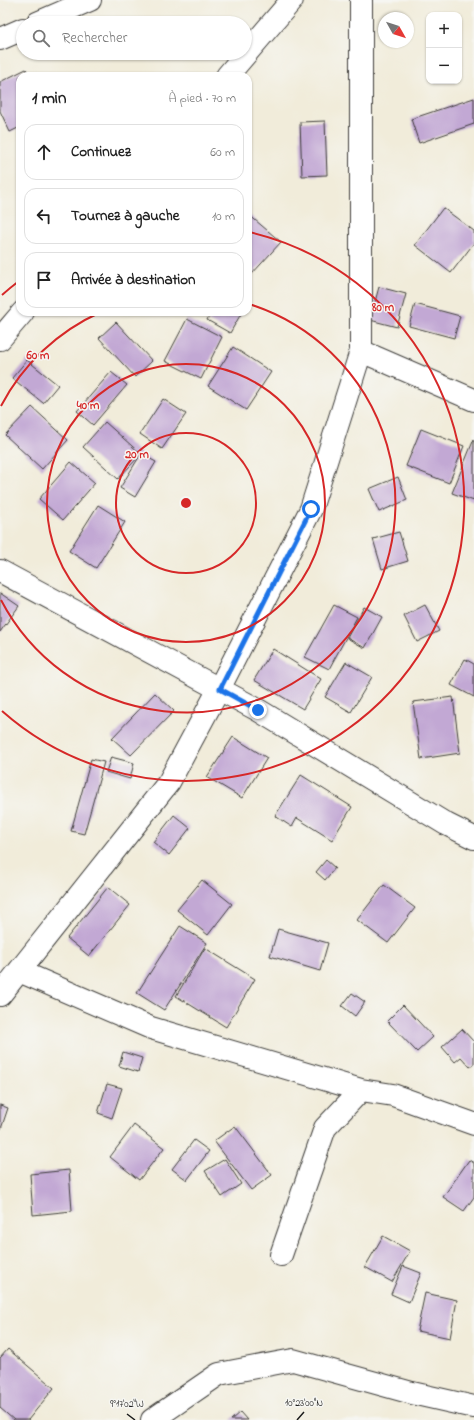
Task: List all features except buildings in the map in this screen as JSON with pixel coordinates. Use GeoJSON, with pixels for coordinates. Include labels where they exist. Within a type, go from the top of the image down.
{"type":"FeatureCollection","features":[{"type":"Feature","properties":{"kind":"street"},"geometry":{"type":"LineString","coordinates":[[52,16],[90,0]]}},
{"type":"Feature","properties":{"kind":"street"},"geometry":{"type":"LineString","coordinates":[[252,46],[292,0]]}},
{"type":"Feature","properties":{"kind":"street"},"geometry":{"type":"LineString","coordinates":[[0,995],[169,782],[220,689],[311,509],[361,351],[361,0]]}},
{"type":"Feature","properties":{"kind":"street"},"geometry":{"type":"LineString","coordinates":[[0,39],[16,32]]}},
{"type":"Feature","properties":{"kind":"street"},"geometry":{"type":"LineString","coordinates":[[229,72],[240,60]]}},
{"type":"Feature","properties":{"kind":"street"},"geometry":{"type":"LineString","coordinates":[[0,339],[20,316]]}},
{"type":"Feature","properties":{"kind":"street"},"geometry":{"type":"LineString","coordinates":[[361,351],[474,400]]}},
{"type":"Feature","properties":{"kind":"street"},"geometry":{"type":"LineString","coordinates":[[0,571],[258,710],[446,824],[474,838]]}},
{"type":"Feature","properties":{"kind":"street"},"geometry":{"type":"LineString","coordinates":[[19,971],[151,1028],[361,1090],[393,1095],[474,1124]]}},
{"type":"Feature","properties":{"kind":"street"},"geometry":{"type":"LineString","coordinates":[[281,1256],[325,1128],[361,1090]]}},
{"type":"Feature","properties":{"kind":"street"},"geometry":{"type":"LineString","coordinates":[[152,1420],[219,1374],[293,1360],[412,1393],[474,1407]]}},
{"type":"Feature","properties":{"kind":"route"},"geometry":{"type":"LineString","coordinates":[[258,710],[220,689],[311,509]]}}]}
